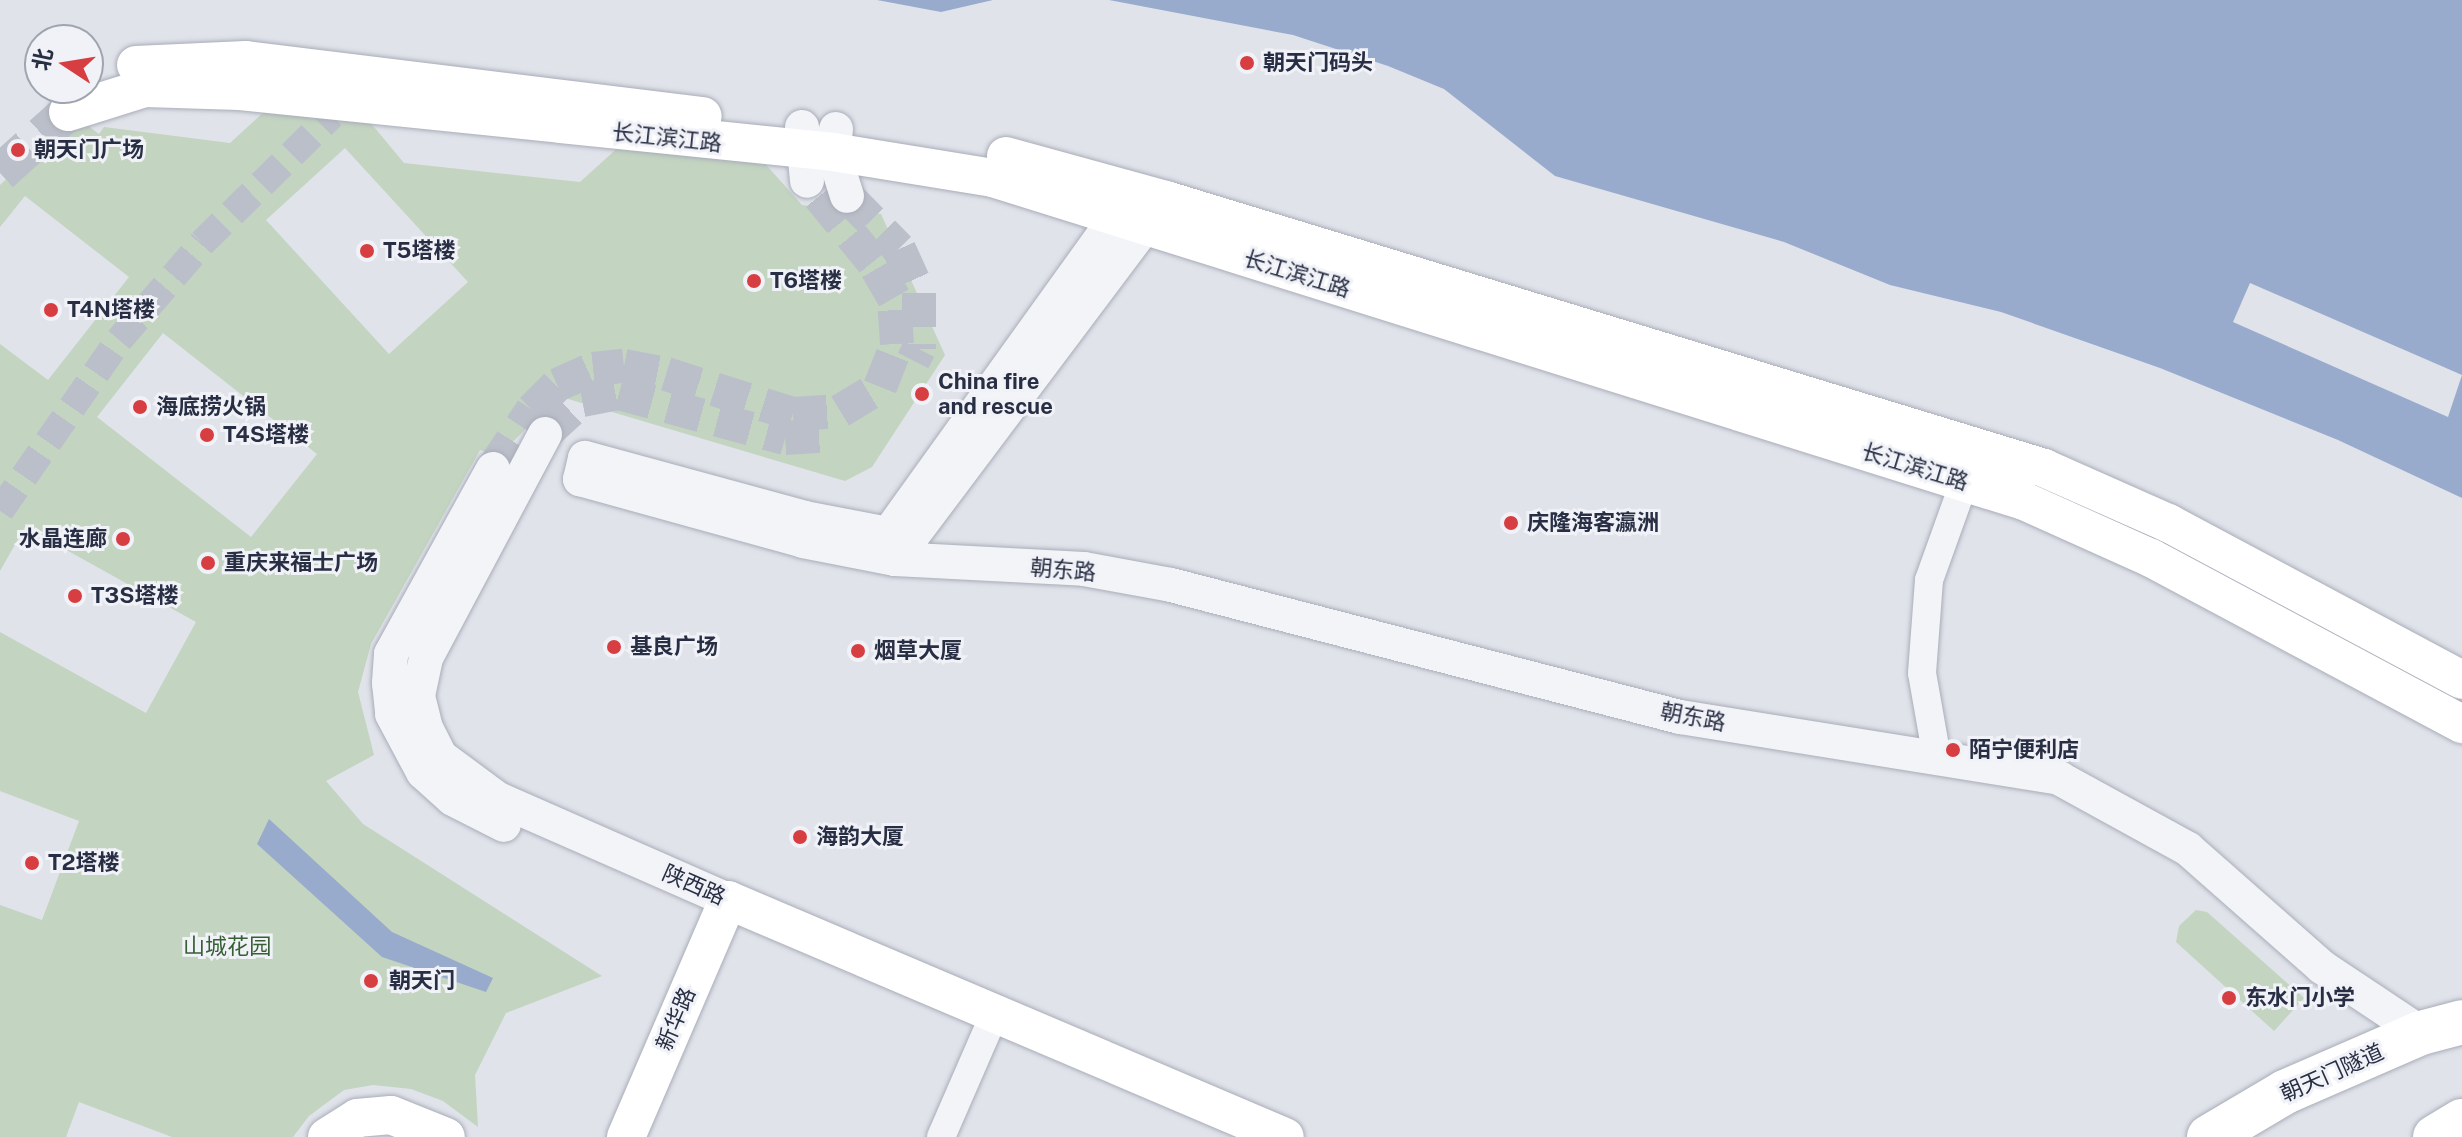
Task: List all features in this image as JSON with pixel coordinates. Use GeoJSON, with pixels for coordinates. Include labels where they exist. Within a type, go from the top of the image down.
{"type":"FeatureCollection","features":[{"type":"Feature","properties":{"kind":"main road","name":"长江滨江路"},"geometry":{"type":"LineString","coordinates":[[104,74],[138,64],[246,60],[816,148]]}},
{"type":"Feature","properties":{"kind":"main road","name":"长江滨江路"},"geometry":{"type":"LineString","coordinates":[[104,94],[145,88],[240,91],[336,110],[816,148],[1001,155],[1140,209],[2024,501],[2151,558],[2462,724]]}},
{"type":"Feature","properties":{"kind":"main road","name":"长江滨江路"},"geometry":{"type":"LineString","coordinates":[[1140,209],[2044,468],[2168,523],[2462,680]]}},
{"type":"Feature","properties":{"kind":"main road","name":"陕西路"},"geometry":{"type":"LineString","coordinates":[[734,916],[991,1024],[1285,1137]]}},
{"type":"Feature","properties":{"kind":"main road","name":"新华路"},"geometry":{"type":"LineString","coordinates":[[626,1137],[734,916]]}},
{"type":"Feature","properties":{"kind":"main road","name":"新华路"},"geometry":{"type":"LineString","coordinates":[[650,1137],[734,916]]}},
{"type":"Feature","properties":{"kind":"main road","name":"陕西路"},"geometry":{"type":"LineString","coordinates":[[991,1024],[1222,1137]]}},
{"type":"Feature","properties":{"kind":"main road","name":"朝天门隧道"},"geometry":{"type":"LineString","coordinates":[[2209,1137],[2285,1092],[2442,1028]]}},
{"type":"Feature","properties":{"kind":"main road"},"geometry":{"type":"LineString","coordinates":[[327,1137],[357,1118],[391,1115],[446,1137]]}},
{"type":"Feature","properties":{"kind":"main road"},"geometry":{"type":"LineString","coordinates":[[2435,1137],[2462,1121]]}},
{"type":"Feature","properties":{"kind":"street"},"geometry":{"type":"LineString","coordinates":[[336,110],[368,78]]}},
{"type":"Feature","properties":{"kind":"street"},"geometry":{"type":"LineString","coordinates":[[816,148],[847,196]]}},
{"type":"Feature","properties":{"kind":"street"},"geometry":{"type":"LineString","coordinates":[[892,546],[1140,209]]}},
{"type":"Feature","properties":{"kind":"street","name":"陕西路"},"geometry":{"type":"LineString","coordinates":[[545,434],[426,658],[418,696],[426,728],[441,757],[498,799],[734,916]]}},
{"type":"Feature","properties":{"kind":"street","name":"朝东路"},"geometry":{"type":"LineString","coordinates":[[892,546],[805,518],[585,458],[580,479],[803,541],[892,546],[1084,569],[1171,585],[1680,717],[2059,778],[2188,849],[2322,967],[2442,1028]]}},
{"type":"Feature","properties":{"kind":"street","name":"陕西路"},"geometry":{"type":"LineString","coordinates":[[493,469],[391,654],[392,714],[403,742],[423,772],[453,799],[734,916]]}},
{"type":"Feature","properties":{"kind":"street"},"geometry":{"type":"LineString","coordinates":[[1937,758],[1922,673],[1929,580],[1964,483]]}},
{"type":"Feature","properties":{"kind":"street"},"geometry":{"type":"LineString","coordinates":[[941,1137],[991,1024]]}},
{"type":"Feature","properties":{"kind":"green space","name":"山城花园"},"geometry":{"type":"Polygon","coordinates":[[[266,110],[369,121],[404,163],[580,182],[622,144],[760,158],[802,205],[881,214],[945,355],[872,467],[845,481],[558,396],[499,456],[480,450],[371,644],[358,692],[374,755],[326,781],[363,824],[602,976],[506,1013],[475,1075],[478,1127],[443,1101],[411,1089],[373,1085],[344,1090],[309,1116],[293,1137],[172,1137],[79,1102],[66,1137],[0,1137],[0,905],[42,920],[79,821],[0,791],[0,632],[146,713],[196,622],[25,527],[0,571],[0,344],[48,380],[129,277],[25,196],[0,227],[0,185],[74,115],[99,134],[104,127],[230,143],[266,110]],[[345,148],[266,220],[389,354],[468,282],[345,148]],[[163,333],[97,417],[251,537],[317,454],[163,333]]]}},
{"type":"Feature","properties":{"kind":"green space"},"geometry":{"type":"Polygon","coordinates":[[[2196,910],[2207,912],[2304,998],[2274,1031],[2176,942],[2179,926],[2196,910]]]}},
{"type":"Feature","properties":{"kind":"water"},"geometry":{"type":"Polygon","coordinates":[[[877,0],[993,0],[941,12],[877,0]]]}},
{"type":"Feature","properties":{"kind":"water"},"geometry":{"type":"Polygon","coordinates":[[[1109,0],[2462,0],[2462,498],[2338,440],[2160,368],[2001,312],[1890,285],[1784,242],[1555,176],[1444,89],[1388,66],[1293,35],[1109,0]]]}},
{"type":"Feature","properties":{"kind":"water"},"geometry":{"type":"Polygon","coordinates":[[[269,819],[392,932],[493,978],[486,992],[382,957],[257,844],[269,819]]]}},
{"type":"Feature","properties":{"kind":"pier"},"geometry":{"type":"Polygon","coordinates":[[[2250,283],[2462,375],[2448,417],[2233,322],[2250,283]]]}},
{"type":"Feature","properties":{"kind":"tunnel"},"geometry":{"type":"LineString","coordinates":[[0,173],[68,112]]}},
{"type":"Feature","properties":{"kind":"tunnel"},"geometry":{"type":"LineString","coordinates":[[0,511],[119,340],[202,243],[332,115]]}},
{"type":"Feature","properties":{"kind":"tunnel"},"geometry":{"type":"LineString","coordinates":[[493,469],[532,410],[557,385],[593,369],[624,366],[666,374],[793,414],[840,411],[880,387],[897,344],[894,298],[873,262],[807,181]]}},
{"type":"Feature","properties":{"kind":"tunnel"},"geometry":{"type":"LineString","coordinates":[[847,196],[899,249],[919,293],[919,349],[913,361]]}},
{"type":"Feature","properties":{"kind":"tunnel"},"geometry":{"type":"LineString","coordinates":[[545,434],[582,400],[619,393],[785,438],[832,435]]}},
{"type":"Feature","properties":{"kind":"place","name":"朝天门码头"},"geometry":{"type":"Point","coordinates":[1247,63]}},
{"type":"Feature","properties":{"kind":"place","name":"朝天门广场"},"geometry":{"type":"Point","coordinates":[18,150]}},
{"type":"Feature","properties":{"kind":"place","name":"T5塔楼"},"geometry":{"type":"Point","coordinates":[367,251]}},
{"type":"Feature","properties":{"kind":"place","name":"T6塔楼"},"geometry":{"type":"Point","coordinates":[754,281]}},
{"type":"Feature","properties":{"kind":"place","name":"T4N塔楼"},"geometry":{"type":"Point","coordinates":[51,310]}},
{"type":"Feature","properties":{"kind":"place","name":"China fire and rescue"},"geometry":{"type":"Point","coordinates":[922,394]}},
{"type":"Feature","properties":{"kind":"place","name":"海底捞火锅"},"geometry":{"type":"Point","coordinates":[140,407]}},
{"type":"Feature","properties":{"kind":"place","name":"T4S塔楼"},"geometry":{"type":"Point","coordinates":[207,435]}},
{"type":"Feature","properties":{"kind":"place","name":"庆隆海客瀛洲"},"geometry":{"type":"Point","coordinates":[1511,523]}},
{"type":"Feature","properties":{"kind":"place","name":"水晶连廊"},"geometry":{"type":"Point","coordinates":[123,539]}},
{"type":"Feature","properties":{"kind":"place","name":"重庆来福士广场"},"geometry":{"type":"Point","coordinates":[208,563]}},
{"type":"Feature","properties":{"kind":"place","name":"T3S塔楼"},"geometry":{"type":"Point","coordinates":[75,596]}},
{"type":"Feature","properties":{"kind":"place","name":"基良广场"},"geometry":{"type":"Point","coordinates":[614,647]}},
{"type":"Feature","properties":{"kind":"place","name":"烟草大厦"},"geometry":{"type":"Point","coordinates":[858,651]}},
{"type":"Feature","properties":{"kind":"place","name":"陌宁便利店"},"geometry":{"type":"Point","coordinates":[1953,750]}},
{"type":"Feature","properties":{"kind":"place","name":"海韵大厦"},"geometry":{"type":"Point","coordinates":[800,837]}},
{"type":"Feature","properties":{"kind":"place","name":"T2塔楼"},"geometry":{"type":"Point","coordinates":[32,863]}},
{"type":"Feature","properties":{"kind":"place","name":"朝天门"},"geometry":{"type":"Point","coordinates":[371,981]}},
{"type":"Feature","properties":{"kind":"place","name":"东水门小学"},"geometry":{"type":"Point","coordinates":[2229,998]}}]}
